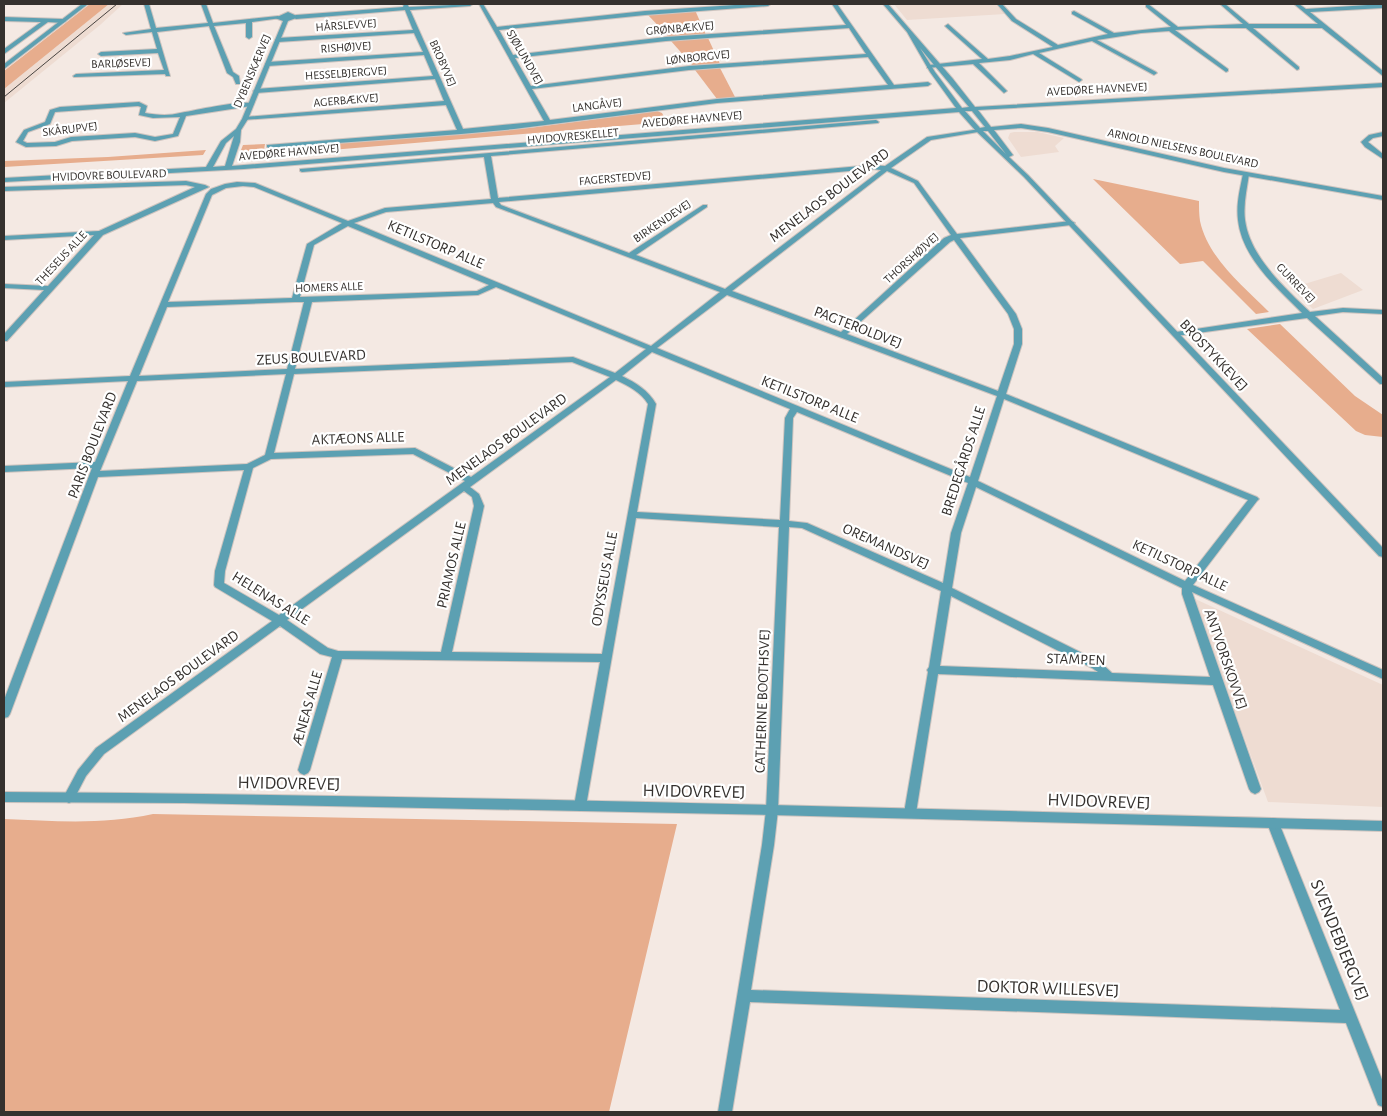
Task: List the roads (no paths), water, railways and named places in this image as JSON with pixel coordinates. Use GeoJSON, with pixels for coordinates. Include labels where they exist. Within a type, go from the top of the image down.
{"type":"FeatureCollection","features":[{"type":"Feature","properties":{"kind":"street"},"geometry":{"type":"LineString","coordinates":[[5,65],[85,4]]}},
{"type":"Feature","properties":{"kind":"street"},"geometry":{"type":"LineString","coordinates":[[101,54],[160,52],[146,4]]}},
{"type":"Feature","properties":{"kind":"street"},"geometry":{"type":"LineString","coordinates":[[203,4],[230,73],[236,76],[238,83]]}},
{"type":"Feature","properties":{"kind":"street"},"geometry":{"type":"LineString","coordinates":[[126,33],[211,23],[278,18],[288,15],[296,16],[405,6],[470,4]]}},
{"type":"Feature","properties":{"kind":"street","name":"SJØLUNDVEJ"},"geometry":{"type":"LineString","coordinates":[[481,4],[548,122]]}},
{"type":"Feature","properties":{"kind":"street"},"geometry":{"type":"LineString","coordinates":[[496,29],[653,12],[768,4]]}},
{"type":"Feature","properties":{"kind":"street"},"geometry":{"type":"LineString","coordinates":[[835,4],[892,87]]}},
{"type":"Feature","properties":{"kind":"street","name":"BROSTYKKEVEJ"},"geometry":{"type":"LineString","coordinates":[[885,4],[969,102],[1026,176]]}},
{"type":"Feature","properties":{"kind":"street"},"geometry":{"type":"LineString","coordinates":[[999,4],[1014,20],[1059,48]]}},
{"type":"Feature","properties":{"kind":"street"},"geometry":{"type":"LineString","coordinates":[[1222,4],[1297,68]]}},
{"type":"Feature","properties":{"kind":"street"},"geometry":{"type":"LineString","coordinates":[[1296,4],[1383,74]]}},
{"type":"Feature","properties":{"kind":"street","name":"BROBYVEJ"},"geometry":{"type":"LineString","coordinates":[[405,6],[461,132]]}},
{"type":"Feature","properties":{"kind":"street"},"geometry":{"type":"LineString","coordinates":[[1148,6],[1176,28]]}},
{"type":"Feature","properties":{"kind":"street"},"geometry":{"type":"LineString","coordinates":[[1306,11],[1383,6]]}},
{"type":"Feature","properties":{"kind":"street"},"geometry":{"type":"LineString","coordinates":[[1074,12],[1114,35]]}},
{"type":"Feature","properties":{"kind":"street","name":"DYBENSKÆRVEJ"},"geometry":{"type":"LineString","coordinates":[[210,166],[223,142],[238,130],[245,119],[288,15]]}},
{"type":"Feature","properties":{"kind":"street"},"geometry":{"type":"LineString","coordinates":[[4,19],[63,21]]}},
{"type":"Feature","properties":{"kind":"street"},"geometry":{"type":"LineString","coordinates":[[6,26],[16,20]]}},
{"type":"Feature","properties":{"kind":"street"},"geometry":{"type":"LineString","coordinates":[[249,20],[249,37]]}},
{"type":"Feature","properties":{"kind":"street"},"geometry":{"type":"LineString","coordinates":[[4,52],[46,21]]}},
{"type":"Feature","properties":{"kind":"street","name":"GRØNBÆKVEJ"},"geometry":{"type":"LineString","coordinates":[[512,57],[666,39],[850,26]]}},
{"type":"Feature","properties":{"kind":"street"},"geometry":{"type":"LineString","coordinates":[[948,26],[987,61]]}},
{"type":"Feature","properties":{"kind":"street"},"geometry":{"type":"LineString","coordinates":[[929,67],[1036,54],[1092,39],[1169,28],[1324,26]]}},
{"type":"Feature","properties":{"kind":"street"},"geometry":{"type":"LineString","coordinates":[[1169,28],[1226,70]]}},
{"type":"Feature","properties":{"kind":"street","name":"HÅRSLEVVEJ"},"geometry":{"type":"LineString","coordinates":[[278,40],[416,31]]}},
{"type":"Feature","properties":{"kind":"street","name":"BROSTYKKEVEJ"},"geometry":{"type":"LineString","coordinates":[[909,33],[929,67],[978,130],[1071,223],[1383,554]]}},
{"type":"Feature","properties":{"kind":"street"},"geometry":{"type":"LineString","coordinates":[[1092,39],[1154,73]]}},
{"type":"Feature","properties":{"kind":"street","name":"BARLØSEVEJ"},"geometry":{"type":"LineString","coordinates":[[76,76],[167,74],[160,52]]}},
{"type":"Feature","properties":{"kind":"street","name":"RISHØJVEJ"},"geometry":{"type":"LineString","coordinates":[[268,64],[426,53]]}},
{"type":"Feature","properties":{"kind":"street"},"geometry":{"type":"LineString","coordinates":[[1036,54],[1079,80]]}},
{"type":"Feature","properties":{"kind":"street","name":"LØNBORGVEJ"},"geometry":{"type":"LineString","coordinates":[[529,88],[690,68],[870,55]]}},
{"type":"Feature","properties":{"kind":"street"},"geometry":{"type":"LineString","coordinates":[[975,62],[1004,91]]}},
{"type":"Feature","properties":{"kind":"street","name":"HESSELBJERGVEJ"},"geometry":{"type":"LineString","coordinates":[[256,91],[437,77]]}},
{"type":"Feature","properties":{"kind":"street","name":"AVEDØRE HAVNEVEJ"},"geometry":{"type":"LineString","coordinates":[[229,165],[969,102],[1383,80]]}},
{"type":"Feature","properties":{"kind":"street","name":"LANGÅVEJ"},"geometry":{"type":"LineString","coordinates":[[269,146],[461,132],[718,101],[928,84]]}},
{"type":"Feature","properties":{"kind":"street","name":"AVEDØRE HAVNEVEJ"},"geometry":{"type":"LineString","coordinates":[[4,175],[229,165],[974,109],[1383,85]]}},
{"type":"Feature","properties":{"kind":"street","name":"AGERBÆKVEJ"},"geometry":{"type":"LineString","coordinates":[[245,119],[448,103]]}},
{"type":"Feature","properties":{"kind":"street","name":"SKÅRUPVEJ"},"geometry":{"type":"LineString","coordinates":[[184,114],[176,135],[168,138],[145,139],[135,135],[70,139],[56,144],[26,145],[19,142],[26,131],[48,123],[52,111],[60,108],[139,104],[144,106],[141,114],[148,116],[184,114],[234,105],[251,104]]}},
{"type":"Feature","properties":{"kind":"street","name":"HVIDOVRESKELLET"},"geometry":{"type":"LineString","coordinates":[[302,170],[876,122]]}},
{"type":"Feature","properties":{"kind":"street","name":"ARNOLD NIELSENS BOULEVARD"},"geometry":{"type":"LineString","coordinates":[[978,130],[1021,126],[1048,130],[1246,174],[1383,198]]}},
{"type":"Feature","properties":{"kind":"street","name":"DYBENSKÆRVEJ"},"geometry":{"type":"LineString","coordinates":[[229,165],[237,142],[238,130]]}},
{"type":"Feature","properties":{"kind":"street","name":"MENELAOS BOULEVARD"},"geometry":{"type":"LineString","coordinates":[[70,798],[82,773],[100,751],[616,377],[886,168],[929,138],[978,130]]}},
{"type":"Feature","properties":{"kind":"street"},"geometry":{"type":"LineString","coordinates":[[1383,134],[1371,136],[1364,142],[1383,157]]}},
{"type":"Feature","properties":{"kind":"street"},"geometry":{"type":"LineString","coordinates":[[487,154],[494,200]]}},
{"type":"Feature","properties":{"kind":"street","name":"AVEDØRE HAVNEVEJ"},"geometry":{"type":"LineString","coordinates":[[4,180],[210,166]]}},
{"type":"Feature","properties":{"kind":"street","name":"FAGERSTEDVEJ"},"geometry":{"type":"LineString","coordinates":[[348,223],[385,210],[872,166],[886,168]]}},
{"type":"Feature","properties":{"kind":"street","name":"BREDEGÅRDS ALLE"},"geometry":{"type":"LineString","coordinates":[[886,168],[905,175],[916,182],[1012,314],[1018,328],[1018,344],[971,481],[956,533],[910,813]]}},
{"type":"Feature","properties":{"kind":"street","name":"GURREVEJ"},"geometry":{"type":"LineString","coordinates":[[1246,174],[1241,202],[1241,219],[1246,237],[1256,256],[1274,278],[1309,314],[1383,382]]}},
{"type":"Feature","properties":{"kind":"street","name":"HVIDOVRE BOULEVARD"},"geometry":{"type":"LineString","coordinates":[[4,189],[186,183],[215,189]]}},
{"type":"Feature","properties":{"kind":"street","name":"KETILSTORP ALLE"},"geometry":{"type":"LineString","coordinates":[[215,189],[235,184],[255,185],[971,481],[1187,586],[1383,675]]}},
{"type":"Feature","properties":{"kind":"street","name":"THESEUS ALLE"},"geometry":{"type":"LineString","coordinates":[[4,339],[100,233],[203,186]]}},
{"type":"Feature","properties":{"kind":"street","name":"PARIS BOULEVARD"},"geometry":{"type":"LineString","coordinates":[[4,714],[96,470],[209,194],[215,189]]}},
{"type":"Feature","properties":{"kind":"street","name":"PAGTEROLDVEJ"},"geometry":{"type":"LineString","coordinates":[[494,200],[498,206],[1001,395],[1254,499],[1187,586]]}},
{"type":"Feature","properties":{"kind":"street","name":"BIRKENDEVEJ"},"geometry":{"type":"LineString","coordinates":[[632,256],[705,206]]}},
{"type":"Feature","properties":{"kind":"street"},"geometry":{"type":"LineString","coordinates":[[295,300],[311,244],[348,223]]}},
{"type":"Feature","properties":{"kind":"street","name":"THORSHØJVEJ"},"geometry":{"type":"LineString","coordinates":[[841,336],[947,240],[956,236],[1071,223]]}},
{"type":"Feature","properties":{"kind":"street"},"geometry":{"type":"LineString","coordinates":[[4,238],[100,233]]}},
{"type":"Feature","properties":{"kind":"street","name":"HOMERS ALLE"},"geometry":{"type":"LineString","coordinates":[[163,305],[478,292],[486,291],[494,285]]}},
{"type":"Feature","properties":{"kind":"street"},"geometry":{"type":"LineString","coordinates":[[4,286],[49,288]]}},
{"type":"Feature","properties":{"kind":"street"},"geometry":{"type":"LineString","coordinates":[[4,469],[96,470],[249,467],[269,456],[309,299]]}},
{"type":"Feature","properties":{"kind":"street"},"geometry":{"type":"LineString","coordinates":[[1176,334],[1343,310],[1383,312]]}},
{"type":"Feature","properties":{"kind":"street","name":"ZEUS BOULEVARD"},"geometry":{"type":"LineString","coordinates":[[4,384],[573,359],[616,377]]}},
{"type":"Feature","properties":{"kind":"street","name":"ODYSSEUS ALLE"},"geometry":{"type":"LineString","coordinates":[[580,806],[652,404],[651,399],[642,389],[616,377]]}},
{"type":"Feature","properties":{"kind":"street","name":"CATHERINE BOOTHSVEJ"},"geometry":{"type":"LineString","coordinates":[[725,1112],[772,810],[789,418],[794,409]]}},
{"type":"Feature","properties":{"kind":"street","name":"AKTÆONS ALLE"},"geometry":{"type":"LineString","coordinates":[[269,456],[415,451],[467,484]]}},
{"type":"Feature","properties":{"kind":"street","name":"HELENAS ALLE"},"geometry":{"type":"LineString","coordinates":[[249,467],[220,571],[219,585],[279,620],[324,651],[338,655],[606,658]]}},
{"type":"Feature","properties":{"kind":"street","name":"PRIAMOS ALLE"},"geometry":{"type":"LineString","coordinates":[[446,656],[479,506],[476,496],[467,484]]}},
{"type":"Feature","properties":{"kind":"street","name":"OREMANDSVEJ"},"geometry":{"type":"LineString","coordinates":[[631,515],[804,525],[946,589],[1096,665],[1108,675]]}},
{"type":"Feature","properties":{"kind":"street","name":"ANTVORSKOVVEJ"},"geometry":{"type":"LineString","coordinates":[[1187,586],[1187,594],[1256,789]]}},
{"type":"Feature","properties":{"kind":"street","name":"ÆNEAS ALLE"},"geometry":{"type":"LineString","coordinates":[[304,770],[338,655]]}},
{"type":"Feature","properties":{"kind":"street","name":"STAMPEN"},"geometry":{"type":"LineString","coordinates":[[932,670],[1108,675],[1218,681]]}},
{"type":"Feature","properties":{"kind":"street","name":"HVIDOVREVEJ"},"geometry":{"type":"LineString","coordinates":[[4,797],[184,798],[772,810],[1383,826]]}},
{"type":"Feature","properties":{"kind":"street","name":"SVENDEBJERGVEJ"},"geometry":{"type":"LineString","coordinates":[[1273,823],[1383,1100]]}},
{"type":"Feature","properties":{"kind":"street","name":"DOKTOR WILLESVEJ"},"geometry":{"type":"LineString","coordinates":[[744,996],[1350,1017]]}},
{"type":"Feature","properties":{"kind":"tram line"},"geometry":{"type":"LineString","coordinates":[[4,97],[117,4]]}}]}
